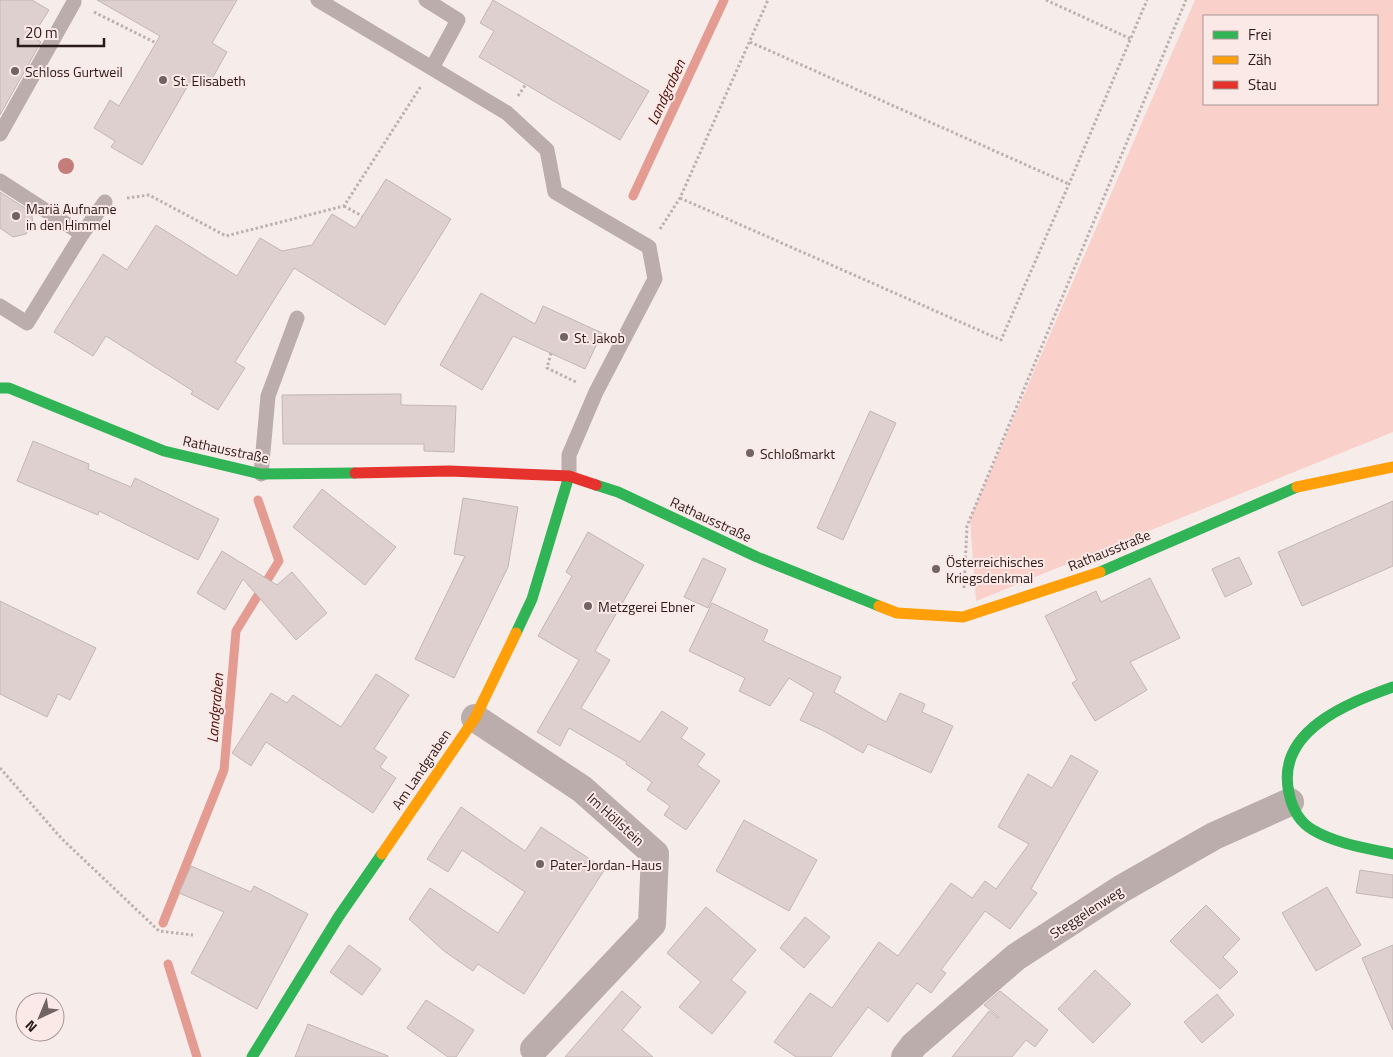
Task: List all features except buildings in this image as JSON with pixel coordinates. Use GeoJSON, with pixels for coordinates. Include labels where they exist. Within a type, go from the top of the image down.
{"type":"FeatureCollection","features":[{"type":"Feature","properties":{"kind":"main road","name":"Rathausstraße"},"geometry":{"type":"LineString","coordinates":[[0,388],[8,388],[164,451],[261,474],[449,471],[569,476],[618,492],[757,557],[897,613],[963,617],[1088,577],[1298,487],[1393,467]]}},
{"type":"Feature","properties":{"kind":"main road","name":"Am Landgraben"},"geometry":{"type":"LineString","coordinates":[[252,1057],[339,916],[475,718],[532,599],[569,476]]}},
{"type":"Feature","properties":{"kind":"main road"},"geometry":{"type":"LineString","coordinates":[[1393,687],[1363,698],[1310,729],[1292,753],[1287,780],[1290,802],[1304,823],[1328,837],[1393,854]]}},
{"type":"Feature","properties":{"kind":"street","name":"Im Höllstein"},"geometry":{"type":"LineString","coordinates":[[475,718],[582,788],[655,854],[652,924],[538,1053]]}},
{"type":"Feature","properties":{"kind":"street","name":"Steggelenweg"},"geometry":{"type":"LineString","coordinates":[[905,1057],[914,1044],[1016,957],[1121,889],[1197,845],[1290,802]]}},
{"type":"Feature","properties":{"kind":"lane"},"geometry":{"type":"LineString","coordinates":[[318,0],[507,113],[548,150],[555,192],[649,247],[655,279],[596,392],[569,455],[569,476]]}},
{"type":"Feature","properties":{"kind":"lane"},"geometry":{"type":"LineString","coordinates":[[426,0],[458,20],[432,68]]}},
{"type":"Feature","properties":{"kind":"lane"},"geometry":{"type":"LineString","coordinates":[[0,134],[74,2]]}},
{"type":"Feature","properties":{"kind":"lane"},"geometry":{"type":"LineString","coordinates":[[0,181],[82,234]]}},
{"type":"Feature","properties":{"kind":"lane"},"geometry":{"type":"LineString","coordinates":[[0,306],[27,323],[82,234],[105,202]]}},
{"type":"Feature","properties":{"kind":"lane"},"geometry":{"type":"LineString","coordinates":[[261,474],[268,396],[297,318]]}},
{"type":"Feature","properties":{"kind":"path"},"geometry":{"type":"LineString","coordinates":[[649,247],[680,198],[768,0]]}},
{"type":"Feature","properties":{"kind":"path"},"geometry":{"type":"LineString","coordinates":[[1046,0],[1131,39]]}},
{"type":"Feature","properties":{"kind":"path"},"geometry":{"type":"LineString","coordinates":[[680,198],[1001,340],[1070,184],[1147,0]]}},
{"type":"Feature","properties":{"kind":"path"},"geometry":{"type":"LineString","coordinates":[[963,617],[966,526],[1186,0]]}},
{"type":"Feature","properties":{"kind":"path"},"geometry":{"type":"LineString","coordinates":[[74,2],[156,43]]}},
{"type":"Feature","properties":{"kind":"path"},"geometry":{"type":"LineString","coordinates":[[750,42],[1070,184]]}},
{"type":"Feature","properties":{"kind":"path"},"geometry":{"type":"LineString","coordinates":[[105,202],[149,195],[226,236],[344,206],[432,68]]}},
{"type":"Feature","properties":{"kind":"path"},"geometry":{"type":"LineString","coordinates":[[344,206],[362,216]]}},
{"type":"Feature","properties":{"kind":"path"},"geometry":{"type":"LineString","coordinates":[[551,353],[547,368],[596,392]]}},
{"type":"Feature","properties":{"kind":"path"},"geometry":{"type":"LineString","coordinates":[[0,768],[61,838],[159,930],[193,935]]}},
{"type":"Feature","properties":{"kind":"shaded area"},"geometry":{"type":"Polygon","coordinates":[[[1195,0],[1393,0],[1393,432],[976,601],[970,519],[1195,0]]]}},
{"type":"Feature","properties":{"kind":"waterway","name":"Landgraben"},"geometry":{"type":"LineString","coordinates":[[633,196],[724,0]]}},
{"type":"Feature","properties":{"kind":"waterway","name":"Landgraben"},"geometry":{"type":"LineString","coordinates":[[163,923],[224,770],[236,631],[279,561],[258,500]]}},
{"type":"Feature","properties":{"kind":"waterway","name":"Landgraben"},"geometry":{"type":"LineString","coordinates":[[168,964],[197,1057]]}},
{"type":"Feature","properties":{"kind":"traffic: fast"},"geometry":{"type":"LineString","coordinates":[[0,388],[9,388],[164,451],[261,474],[355,473]]}},
{"type":"Feature","properties":{"kind":"traffic: fast"},"geometry":{"type":"LineString","coordinates":[[516,633],[532,599],[569,476]]}},
{"type":"Feature","properties":{"kind":"traffic: fast"},"geometry":{"type":"LineString","coordinates":[[596,485],[618,492],[757,557],[879,606]]}},
{"type":"Feature","properties":{"kind":"traffic: fast"},"geometry":{"type":"LineString","coordinates":[[1100,572],[1297,487]]}},
{"type":"Feature","properties":{"kind":"traffic: fast"},"geometry":{"type":"LineString","coordinates":[[1393,687],[1337,711],[1319,723],[1304,736],[1293,753],[1288,771],[1289,793],[1292,804],[1300,819],[1308,827],[1322,835],[1342,842],[1393,854]]}},
{"type":"Feature","properties":{"kind":"traffic: fast"},"geometry":{"type":"LineString","coordinates":[[252,1057],[339,916],[382,854]]}},
{"type":"Feature","properties":{"kind":"traffic: slow"},"geometry":{"type":"LineString","coordinates":[[1297,487],[1393,467]]}},
{"type":"Feature","properties":{"kind":"traffic: slow"},"geometry":{"type":"LineString","coordinates":[[879,606],[897,613],[963,617],[1100,572]]}},
{"type":"Feature","properties":{"kind":"traffic: slow"},"geometry":{"type":"LineString","coordinates":[[382,854],[475,718],[516,633]]}},
{"type":"Feature","properties":{"kind":"traffic: jam"},"geometry":{"type":"LineString","coordinates":[[355,473],[449,471],[569,476],[596,485]]}},
{"type":"Feature","properties":{"kind":"place","name":"Schloss Gurtweil"},"geometry":{"type":"Point","coordinates":[15,71]}},
{"type":"Feature","properties":{"kind":"place","name":"St. Elisabeth"},"geometry":{"type":"Point","coordinates":[163,80]}},
{"type":"Feature","properties":{"kind":"place","name":"Mariä Aufname in den Himmel"},"geometry":{"type":"Point","coordinates":[16,216]}},
{"type":"Feature","properties":{"kind":"place","name":"St. Jakob"},"geometry":{"type":"Point","coordinates":[564,337]}},
{"type":"Feature","properties":{"kind":"place","name":"Schloßmarkt"},"geometry":{"type":"Point","coordinates":[750,453]}},
{"type":"Feature","properties":{"kind":"place","name":"Österreichisches Kriegsdenkmal"},"geometry":{"type":"Point","coordinates":[936,569]}},
{"type":"Feature","properties":{"kind":"place","name":"Metzgerei Ebner"},"geometry":{"type":"Point","coordinates":[588,606]}},
{"type":"Feature","properties":{"kind":"place","name":"Pater-Jordan-Haus"},"geometry":{"type":"Point","coordinates":[540,864]}}]}
